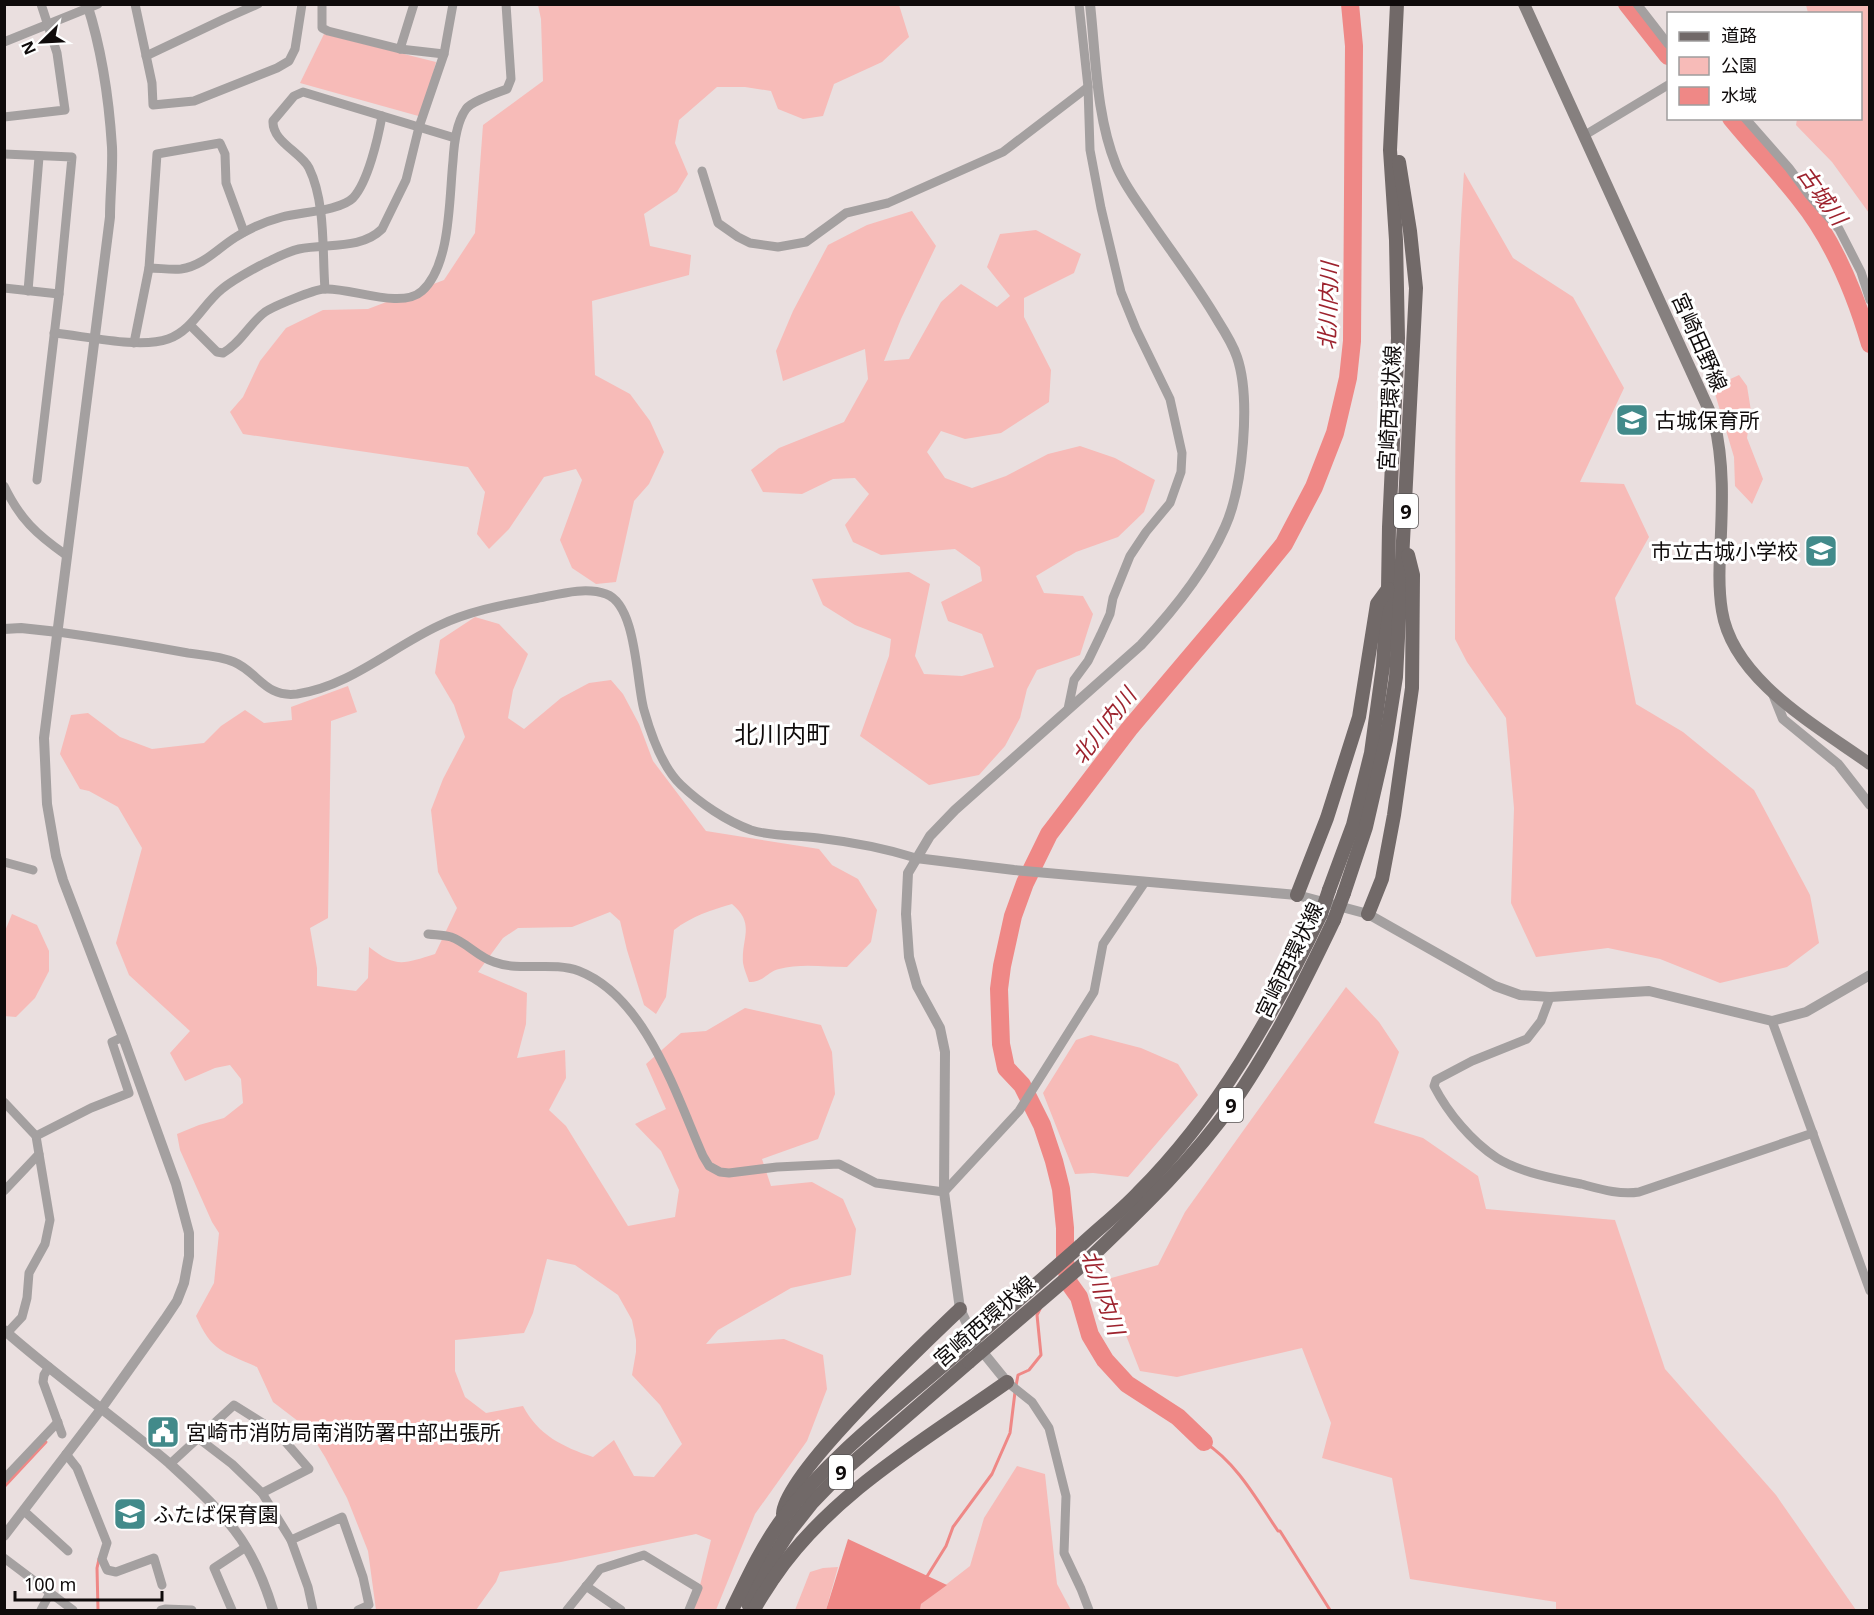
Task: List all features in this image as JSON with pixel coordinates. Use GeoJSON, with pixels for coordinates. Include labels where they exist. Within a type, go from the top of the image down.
{"type":"FeatureCollection","features":[{"type":"Feature","properties":{"kind":"main road","name":"宮崎西環状線"},"geometry":{"type":"LineString","coordinates":[[732,1611],[756,1561],[782,1519],[816,1479],[850,1445],[1088,1260],[1146,1204],[1191,1156],[1232,1104],[1279,1031],[1334,920],[1336,891],[1371,753],[1383,666],[1398,338],[1396,240],[1390,150],[1397,4]]}},
{"type":"Feature","properties":{"kind":"main road","name":"宮崎田野線"},"geometry":{"type":"LineString","coordinates":[[1524,4],[1714,421],[1723,472],[1719,579],[1722,612],[1729,636],[1749,668],[1773,694],[1869,764]]}},
{"type":"Feature","properties":{"kind":"main road","name":"宮崎西環状線"},"geometry":{"type":"LineString","coordinates":[[745,1611],[765,1570],[789,1532],[812,1503],[1138,1193],[1180,1146],[1220,1095],[1265,1026],[1321,914],[1336,891],[1366,827],[1386,740],[1396,677],[1405,542],[1416,288],[1410,231],[1392,124]]}},
{"type":"Feature","properties":{"kind":"main road"},"geometry":{"type":"LineString","coordinates":[[1368,914],[1382,879],[1394,815],[1412,688],[1413,575],[1405,542]]}},
{"type":"Feature","properties":{"kind":"main road"},"geometry":{"type":"LineString","coordinates":[[1297,895],[1327,818],[1359,717],[1377,604],[1388,589]]}},
{"type":"Feature","properties":{"kind":"main road"},"geometry":{"type":"LineString","coordinates":[[782,1519],[783,1507],[796,1483],[819,1453],[899,1368],[960,1309]]}},
{"type":"Feature","properties":{"kind":"main road"},"geometry":{"type":"LineString","coordinates":[[754,1611],[797,1547],[834,1509],[882,1470],[1007,1382]]}},
{"type":"Feature","properties":{"kind":"street"},"geometry":{"type":"LineString","coordinates":[[4,117],[65,110],[57,53],[41,4]]}},
{"type":"Feature","properties":{"kind":"street"},"geometry":{"type":"LineString","coordinates":[[135,4],[152,83],[153,105],[194,101],[278,68],[289,60],[295,49],[302,4]]}},
{"type":"Feature","properties":{"kind":"street"},"geometry":{"type":"LineString","coordinates":[[146,56],[258,4]]}},
{"type":"Feature","properties":{"kind":"street"},"geometry":{"type":"LineString","coordinates":[[322,4],[322,28],[400,49],[444,54]]}},
{"type":"Feature","properties":{"kind":"street"},"geometry":{"type":"LineString","coordinates":[[400,49],[414,4]]}},
{"type":"Feature","properties":{"kind":"street"},"geometry":{"type":"LineString","coordinates":[[54,333],[135,343],[154,343],[171,339],[190,325],[221,290],[259,266],[297,249],[361,242],[382,230],[406,180],[419,127],[444,54],[453,4]]}},
{"type":"Feature","properties":{"kind":"street"},"geometry":{"type":"LineString","coordinates":[[190,325],[217,352],[223,353],[233,347],[266,311],[307,294],[325,289],[404,299],[421,292],[430,281],[441,258],[447,227],[455,138],[466,109],[510,86],[506,4]]}},
{"type":"Feature","properties":{"kind":"street"},"geometry":{"type":"LineString","coordinates":[[1068,709],[1074,680],[1088,661],[1101,634],[1130,556],[1170,503],[1181,472],[1182,453],[1170,399],[1121,292],[1101,208],[1090,150],[1088,87],[1079,4]]}},
{"type":"Feature","properties":{"kind":"street"},"geometry":{"type":"LineString","coordinates":[[1089,1611],[1064,1552],[1066,1496],[1049,1428],[1032,1402],[1007,1382],[977,1345],[960,1309],[944,1192],[945,1052],[940,1028],[917,986],[909,957],[906,914],[908,873],[930,836],[955,810],[1156,629],[1197,575],[1225,527],[1235,498],[1241,455],[1244,403],[1237,357],[1218,321],[1132,194],[1116,166],[1102,116],[1090,4]]}},
{"type":"Feature","properties":{"kind":"street"},"geometry":{"type":"LineString","coordinates":[[1637,4],[1667,43]]}},
{"type":"Feature","properties":{"kind":"street"},"geometry":{"type":"LineString","coordinates":[[4,42],[91,6],[105,82],[112,147],[110,218],[44,738],[50,829],[63,880],[176,1184],[189,1233],[189,1256],[184,1283],[177,1300],[101,1409],[4,1536]]}},
{"type":"Feature","properties":{"kind":"street"},"geometry":{"type":"LineString","coordinates":[[1585,135],[1667,86]]}},
{"type":"Feature","properties":{"kind":"street"},"geometry":{"type":"LineString","coordinates":[[702,171],[718,223],[738,237],[750,243],[778,247],[806,242],[846,213],[888,203],[1003,152],[1088,87]]}},
{"type":"Feature","properties":{"kind":"street"},"geometry":{"type":"LineString","coordinates":[[325,289],[319,200],[308,166],[278,136],[273,127],[273,121],[294,96],[303,92],[455,138]]}},
{"type":"Feature","properties":{"kind":"street"},"geometry":{"type":"LineString","coordinates":[[148,268],[182,269],[207,259],[244,232],[283,217],[342,205],[355,196],[365,176],[377,143],[382,116]]}},
{"type":"Feature","properties":{"kind":"street"},"geometry":{"type":"LineString","coordinates":[[1747,120],[1839,230],[1861,272],[1869,300]]}},
{"type":"Feature","properties":{"kind":"street"},"geometry":{"type":"LineString","coordinates":[[135,343],[148,268],[157,153],[220,143],[225,154],[226,183],[244,232]]}},
{"type":"Feature","properties":{"kind":"street"},"geometry":{"type":"LineString","coordinates":[[4,154],[72,157],[59,294],[37,480]]}},
{"type":"Feature","properties":{"kind":"street"},"geometry":{"type":"LineString","coordinates":[[28,291],[39,157]]}},
{"type":"Feature","properties":{"kind":"street"},"geometry":{"type":"LineString","coordinates":[[4,288],[59,294]]}},
{"type":"Feature","properties":{"kind":"street"},"geometry":{"type":"LineString","coordinates":[[4,486],[13,503],[38,535],[66,555]]}},
{"type":"Feature","properties":{"kind":"street"},"geometry":{"type":"LineString","coordinates":[[4,629],[21,628],[58,632],[159,646],[232,661],[277,693],[288,694],[316,690],[331,684],[376,663],[439,625],[469,615],[571,592],[602,592],[612,597],[627,621],[632,635],[644,709],[666,765],[681,785],[718,813],[750,830],[771,835],[817,838],[883,848],[916,858],[1014,870],[1297,895],[1368,914],[1496,986],[1520,995],[1550,997],[1649,991],[1772,1021],[1806,1012],[1869,975]]}},
{"type":"Feature","properties":{"kind":"street"},"geometry":{"type":"LineString","coordinates":[[1773,694],[1783,719],[1838,764],[1869,805]]}},
{"type":"Feature","properties":{"kind":"street"},"geometry":{"type":"LineString","coordinates":[[4,862],[33,870]]}},
{"type":"Feature","properties":{"kind":"street"},"geometry":{"type":"LineString","coordinates":[[944,1192],[1019,1111],[1094,992],[1103,944],[1145,882]]}},
{"type":"Feature","properties":{"kind":"street"},"geometry":{"type":"LineString","coordinates":[[428,934],[451,937],[492,962],[504,965],[557,966],[578,971],[591,977],[621,998],[632,1011],[654,1047],[703,1156],[709,1166],[720,1172],[839,1164],[876,1183],[944,1192]]}},
{"type":"Feature","properties":{"kind":"street"},"geometry":{"type":"LineString","coordinates":[[1550,997],[1541,1021],[1527,1039],[1472,1061],[1436,1080],[1434,1086],[1440,1098],[1460,1124],[1498,1159],[1519,1168],[1561,1180],[1625,1194],[1639,1192],[1813,1134]]}},
{"type":"Feature","properties":{"kind":"street"},"geometry":{"type":"LineString","coordinates":[[1772,1021],[1869,1291]]}},
{"type":"Feature","properties":{"kind":"street"},"geometry":{"type":"LineString","coordinates":[[36,1136],[129,1092],[112,1042],[123,1037]]}},
{"type":"Feature","properties":{"kind":"street"},"geometry":{"type":"LineString","coordinates":[[4,1102],[36,1136],[50,1220],[45,1244],[29,1273],[27,1298],[22,1317],[6,1332],[139,1438],[197,1488],[221,1514],[246,1547],[273,1611]]}},
{"type":"Feature","properties":{"kind":"street"},"geometry":{"type":"LineString","coordinates":[[4,1191],[39,1154]]}},
{"type":"Feature","properties":{"kind":"street"},"geometry":{"type":"LineString","coordinates":[[49,1368],[44,1375],[43,1382],[62,1434]]}},
{"type":"Feature","properties":{"kind":"street"},"geometry":{"type":"LineString","coordinates":[[170,1464],[234,1405],[277,1432],[309,1469],[262,1493]]}},
{"type":"Feature","properties":{"kind":"street"},"geometry":{"type":"LineString","coordinates":[[6,1476],[58,1422]]}},
{"type":"Feature","properties":{"kind":"street"},"geometry":{"type":"LineString","coordinates":[[198,1438],[232,1464],[262,1493],[291,1540],[308,1587],[313,1611]]}},
{"type":"Feature","properties":{"kind":"street"},"geometry":{"type":"LineString","coordinates":[[66,1454],[77,1468],[106,1543],[102,1559],[106,1570],[116,1572],[154,1558],[162,1585]]}},
{"type":"Feature","properties":{"kind":"street"},"geometry":{"type":"LineString","coordinates":[[24,1511],[68,1551]]}},
{"type":"Feature","properties":{"kind":"street"},"geometry":{"type":"LineString","coordinates":[[291,1540],[342,1517],[363,1578],[369,1605],[358,1611]]}},
{"type":"Feature","properties":{"kind":"street"},"geometry":{"type":"LineString","coordinates":[[232,1611],[214,1568],[246,1547]]}},
{"type":"Feature","properties":{"kind":"street"},"geometry":{"type":"LineString","coordinates":[[567,1611],[600,1569],[644,1555],[698,1588],[689,1611]]}},
{"type":"Feature","properties":{"kind":"street"},"geometry":{"type":"LineString","coordinates":[[4,1558],[73,1611]]}},
{"type":"Feature","properties":{"kind":"street"},"geometry":{"type":"LineString","coordinates":[[586,1586],[621,1611]]}},
{"type":"Feature","properties":{"kind":"street"},"geometry":{"type":"LineString","coordinates":[[41,1611],[50,1593]]}},
{"type":"Feature","properties":{"kind":"street"},"geometry":{"type":"LineString","coordinates":[[160,1611],[165,1609],[192,1611]]}},
{"type":"Feature","properties":{"kind":"green space"},"geometry":{"type":"Polygon","coordinates":[[[538,5],[899,5],[909,37],[882,62],[834,84],[823,116],[803,119],[778,109],[771,91],[745,87],[717,87],[679,120],[675,143],[688,174],[677,192],[644,214],[650,246],[691,255],[689,275],[592,301],[595,375],[630,394],[650,421],[664,452],[649,484],[634,501],[616,582],[596,584],[572,568],[560,540],[582,480],[576,469],[544,477],[509,529],[489,549],[477,534],[485,492],[468,467],[243,434],[230,412],[243,397],[260,361],[286,328],[323,310],[368,309],[444,280],[475,233],[483,125],[543,81],[541,19],[538,5]]]}},
{"type":"Feature","properties":{"kind":"green space"},"geometry":{"type":"Polygon","coordinates":[[[1806,5],[1869,5],[1869,213],[1832,162],[1796,125],[1797,120],[1862,120],[1862,12],[1808,12],[1806,5]]]}},
{"type":"Feature","properties":{"kind":"green space"},"geometry":{"type":"Polygon","coordinates":[[[324,34],[436,62],[422,117],[300,83],[324,34]]]}},
{"type":"Feature","properties":{"kind":"green space"},"geometry":{"type":"Polygon","coordinates":[[[1464,172],[1513,258],[1573,297],[1624,388],[1580,482],[1624,484],[1649,537],[1615,598],[1636,704],[1683,732],[1754,790],[1810,895],[1819,943],[1787,967],[1720,983],[1660,959],[1608,948],[1536,957],[1511,903],[1514,808],[1506,718],[1467,662],[1455,639],[1457,347],[1464,172]]]}},
{"type":"Feature","properties":{"kind":"green space"},"geometry":{"type":"Polygon","coordinates":[[[912,211],[936,246],[901,319],[884,361],[909,359],[941,302],[961,284],[997,307],[1010,296],[987,267],[1000,234],[1036,230],[1081,254],[1074,273],[1024,298],[1024,317],[1051,370],[1049,402],[1001,433],[965,439],[941,431],[927,452],[945,478],[972,488],[1006,476],[1048,454],[1080,446],[1115,458],[1155,480],[1144,512],[1118,537],[1076,552],[1036,576],[1044,593],[1083,596],[1093,614],[1080,655],[1037,670],[1027,689],[1020,718],[1005,746],[979,775],[929,785],[860,736],[889,656],[891,639],[855,625],[823,605],[812,579],[909,572],[930,584],[915,656],[924,674],[962,676],[994,667],[982,634],[948,621],[941,602],[982,581],[980,567],[955,549],[881,555],[853,542],[845,525],[869,494],[855,478],[833,479],[802,494],[763,492],[751,470],[779,448],[844,422],[868,379],[865,349],[783,381],[776,351],[793,311],[828,245],[867,225],[912,211]]]}},
{"type":"Feature","properties":{"kind":"green space"},"geometry":{"type":"Polygon","coordinates":[[[1739,375],[1747,386],[1751,411],[1747,438],[1763,479],[1752,504],[1735,486],[1734,457],[1713,387],[1739,375]]]}},
{"type":"Feature","properties":{"kind":"green space"},"geometry":{"type":"Polygon","coordinates":[[[475,617],[499,624],[528,654],[513,690],[508,718],[524,729],[561,698],[589,683],[611,680],[623,694],[639,724],[653,761],[706,831],[819,849],[832,865],[858,879],[877,910],[871,942],[847,967],[787,967],[749,982],[743,963],[746,925],[739,911],[732,904],[695,917],[674,930],[666,997],[656,1014],[644,1005],[620,921],[610,912],[572,927],[518,928],[503,938],[478,972],[527,993],[526,1024],[517,1058],[565,1050],[566,1078],[549,1110],[566,1126],[628,1226],[675,1217],[679,1190],[661,1151],[635,1124],[666,1109],[646,1064],[681,1033],[706,1031],[745,1008],[821,1025],[832,1052],[835,1094],[818,1139],[762,1159],[771,1186],[812,1182],[843,1199],[856,1229],[851,1275],[791,1288],[718,1330],[706,1344],[784,1339],[823,1355],[827,1389],[807,1441],[755,1514],[716,1610],[694,1610],[711,1540],[696,1534],[500,1572],[496,1582],[476,1610],[376,1610],[368,1551],[347,1498],[325,1457],[307,1428],[273,1402],[257,1367],[213,1344],[196,1316],[214,1283],[219,1233],[180,1150],[177,1134],[224,1118],[243,1103],[241,1079],[230,1065],[215,1068],[185,1081],[170,1053],[190,1031],[129,975],[116,943],[142,848],[118,807],[89,791],[80,789],[60,754],[71,715],[88,713],[120,737],[152,749],[204,743],[221,726],[245,710],[264,723],[292,720],[291,707],[348,686],[357,712],[331,721],[328,918],[310,928],[317,968],[317,986],[356,991],[368,978],[369,947],[386,958],[400,962],[435,954],[457,908],[438,872],[431,810],[443,779],[465,737],[454,705],[435,673],[440,640],[475,617]],[[547,1259],[533,1313],[524,1333],[455,1340],[455,1371],[465,1397],[486,1413],[523,1406],[536,1425],[552,1439],[593,1457],[614,1440],[634,1476],[654,1477],[682,1444],[660,1405],[632,1375],[636,1340],[632,1320],[618,1295],[575,1265],[547,1259]]]}},
{"type":"Feature","properties":{"kind":"green space"},"geometry":{"type":"Polygon","coordinates":[[[12,914],[37,925],[49,951],[49,971],[35,998],[16,1017],[4,1016],[5,931],[12,914]]]}},
{"type":"Feature","properties":{"kind":"green space"},"geometry":{"type":"Polygon","coordinates":[[[1346,987],[1379,1022],[1399,1052],[1374,1123],[1423,1138],[1478,1176],[1486,1209],[1615,1220],[1665,1369],[1776,1495],[1856,1610],[1556,1610],[1556,1602],[1410,1579],[1392,1478],[1322,1458],[1331,1423],[1302,1348],[1177,1377],[1140,1371],[1118,1315],[1097,1282],[1158,1265],[1185,1212],[1346,987]]]}},
{"type":"Feature","properties":{"kind":"green space"},"geometry":{"type":"Polygon","coordinates":[[[1091,1035],[1141,1048],[1178,1064],[1198,1095],[1128,1177],[1093,1173],[1075,1174],[1043,1093],[1076,1040],[1091,1035]]]}},
{"type":"Feature","properties":{"kind":"green space"},"geometry":{"type":"Polygon","coordinates":[[[1017,1466],[1045,1474],[1057,1584],[1071,1610],[920,1610],[921,1604],[970,1566],[984,1518],[1017,1466]]]}},
{"type":"Feature","properties":{"kind":"green space"},"geometry":{"type":"Polygon","coordinates":[[[838,1567],[826,1610],[795,1610],[810,1572],[838,1567]]]}},
{"type":"Feature","properties":{"kind":"water"},"geometry":{"type":"Polygon","coordinates":[[[848,1539],[947,1585],[921,1604],[920,1610],[826,1610],[848,1539]]]}},
{"type":"Feature","properties":{"kind":"waterway","name":"北川内川"},"geometry":{"type":"LineString","coordinates":[[1204,1442],[1178,1417],[1127,1384],[1105,1360],[1090,1335],[1079,1297],[1069,1283],[1065,1261],[1065,1228],[1061,1189],[1054,1161],[1042,1125],[1022,1085],[1006,1068],[1001,1044],[999,989],[1013,916],[1025,883],[1049,834],[1129,729],[1284,544],[1314,487],[1335,433],[1348,378],[1352,341],[1354,46],[1350,4]]}},
{"type":"Feature","properties":{"kind":"waterway","name":"古城川"},"geometry":{"type":"LineString","coordinates":[[1627,4],[1667,55]]}},
{"type":"Feature","properties":{"kind":"waterway","name":"古城川"},"geometry":{"type":"LineString","coordinates":[[1733,120],[1792,189],[1823,232],[1858,306],[1870,344]]}},
{"type":"Feature","properties":{"kind":"waterway"},"geometry":{"type":"LineString","coordinates":[[1016,1386],[1018,1375],[1029,1370],[1041,1355],[1037,1315],[1040,1309]]}},
{"type":"Feature","properties":{"kind":"waterway"},"geometry":{"type":"LineString","coordinates":[[926,1578],[946,1546],[953,1527],[992,1474],[1010,1433],[1015,1392]]}},
{"type":"Feature","properties":{"kind":"waterway"},"geometry":{"type":"LineString","coordinates":[[4,1487],[46,1442]]}},
{"type":"Feature","properties":{"kind":"waterway"},"geometry":{"type":"LineString","coordinates":[[1204,1442],[1227,1460],[1246,1483],[1280,1531],[1330,1610]]}},
{"type":"Feature","properties":{"kind":"waterway"},"geometry":{"type":"LineString","coordinates":[[98,1610],[97,1568],[99,1559]]}},
{"type":"Feature","properties":{"kind":"place","name":"古城保育所"},"geometry":{"type":"Point","coordinates":[1632,420]}},
{"type":"Feature","properties":{"kind":"place","name":"市立古城小学校"},"geometry":{"type":"Point","coordinates":[1821,551]}},
{"type":"Feature","properties":{"kind":"place","name":"宮崎市消防局南消防署中部出張所"},"geometry":{"type":"Point","coordinates":[163,1432]}},
{"type":"Feature","properties":{"kind":"place","name":"ふたば保育園"},"geometry":{"type":"Point","coordinates":[130,1514]}},
{"type":"Feature","properties":{"kind":"district","name":"北川内町"},"geometry":{"type":"Point","coordinates":[782,733]}}]}
